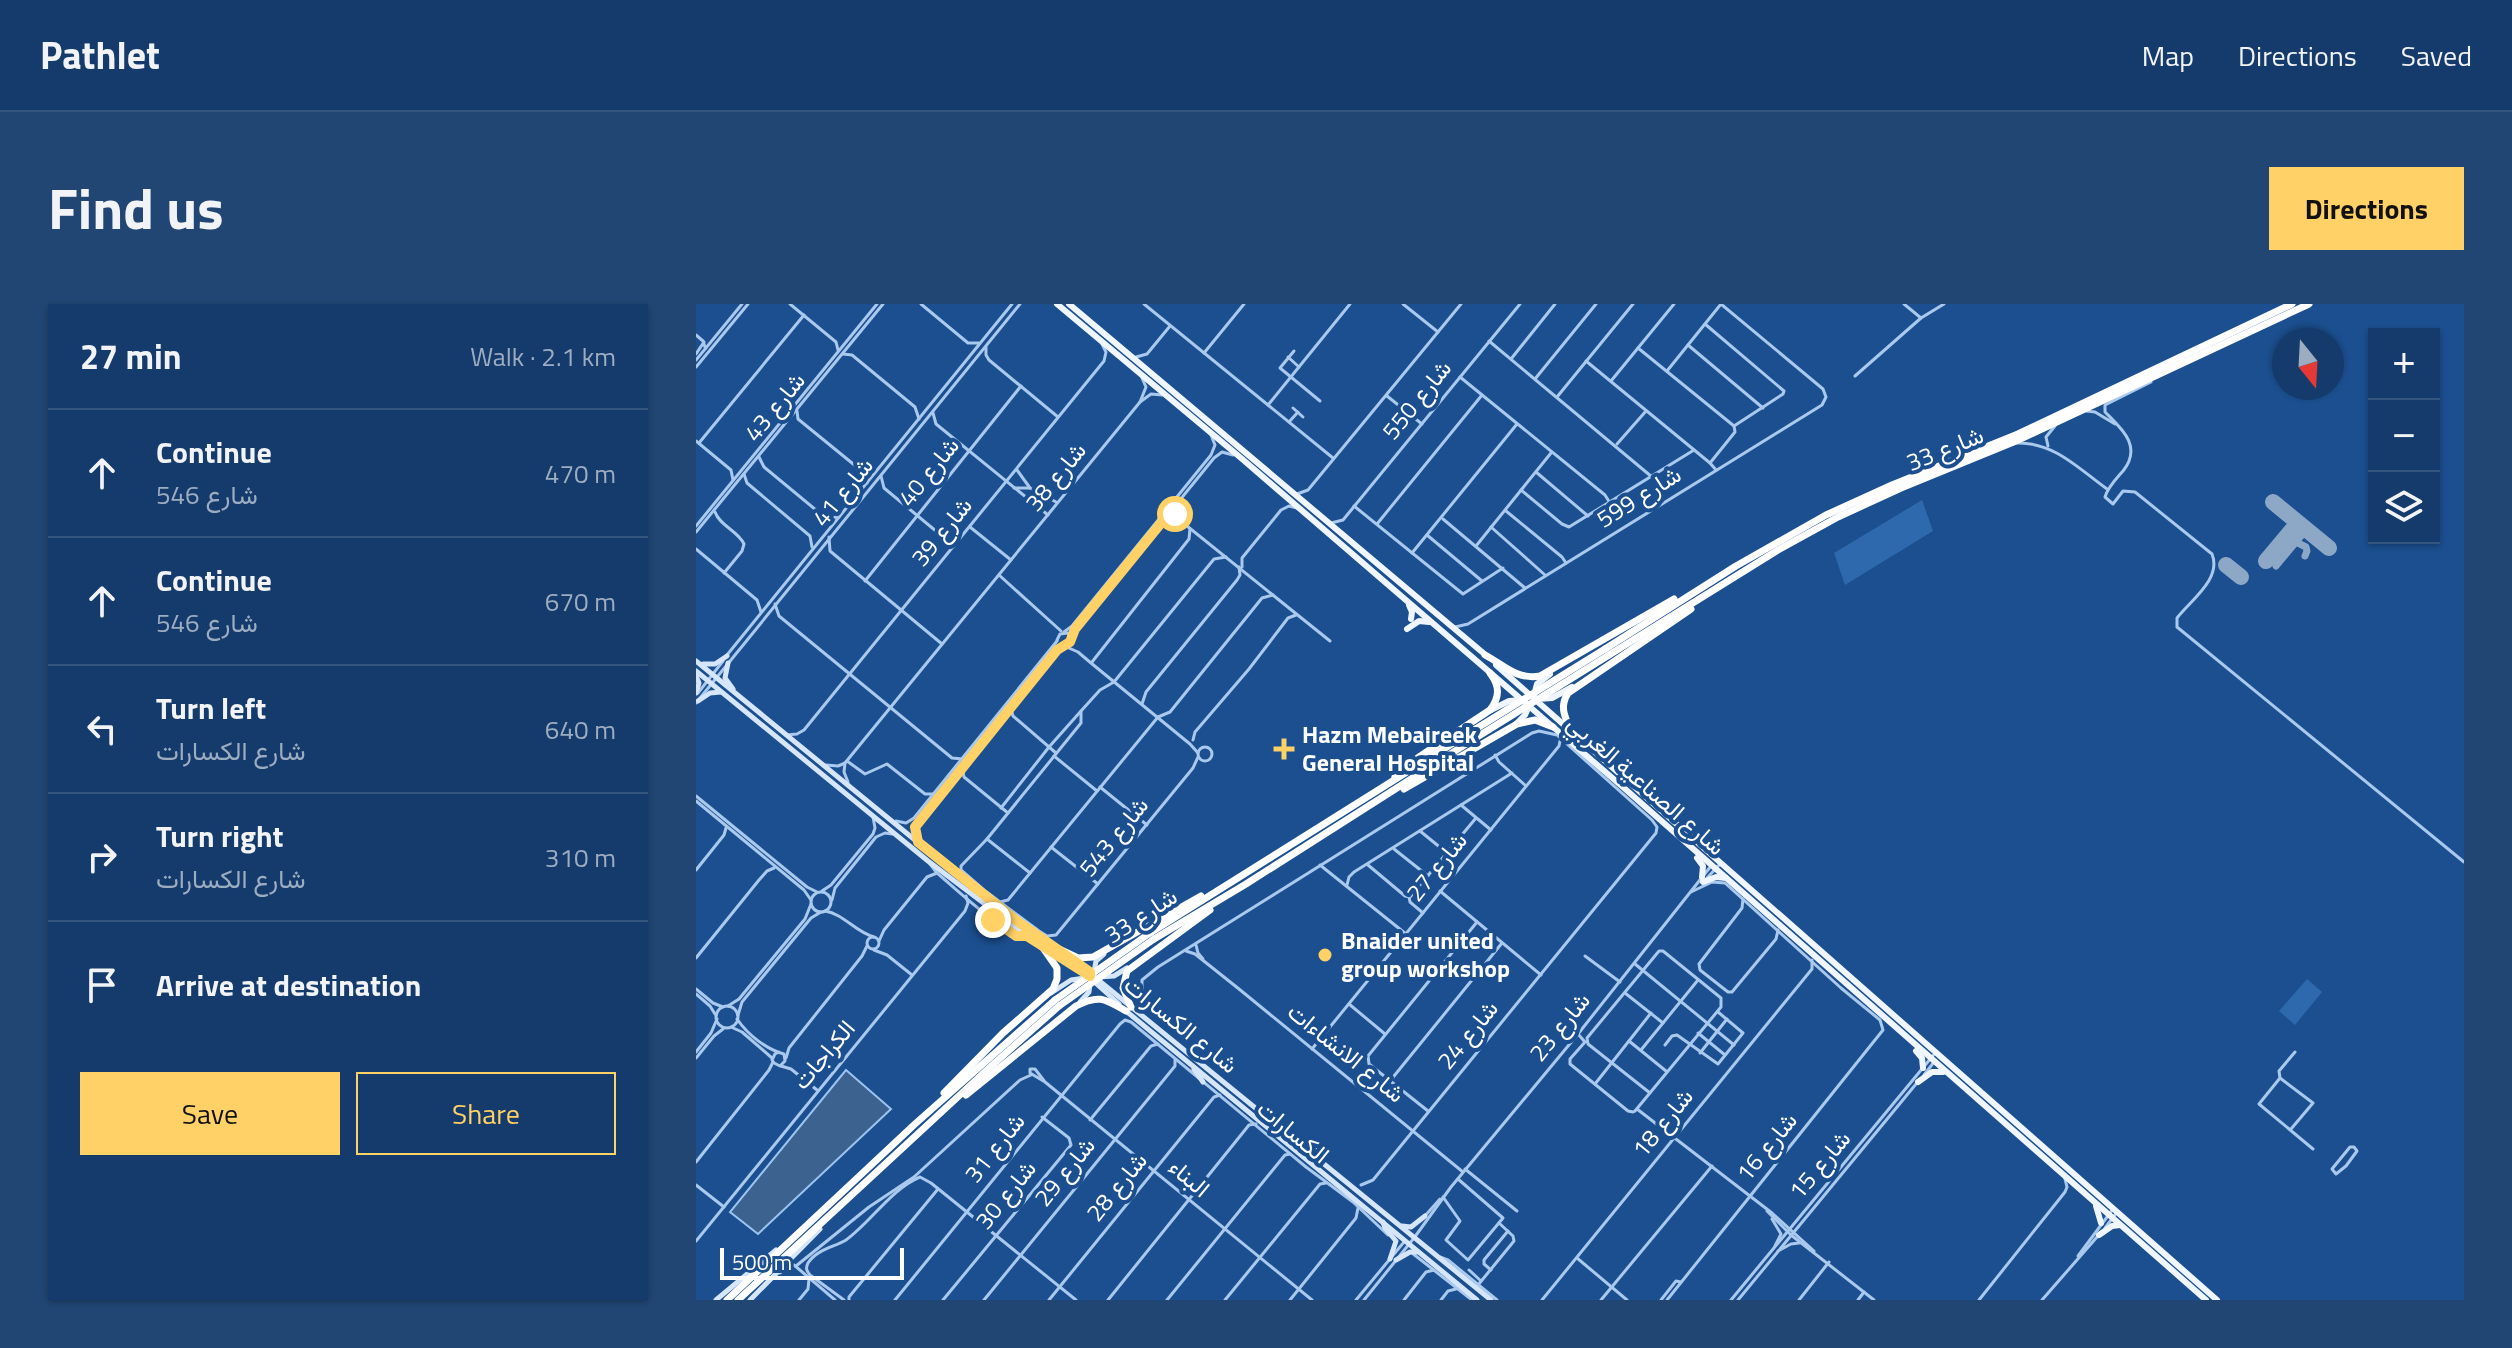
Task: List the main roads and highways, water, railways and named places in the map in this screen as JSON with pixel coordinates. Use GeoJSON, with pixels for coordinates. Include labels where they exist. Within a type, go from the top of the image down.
{"type":"FeatureCollection","features":[{"type":"Feature","properties":{"kind":"highway","name":"شارع 33"},"geometry":{"type":"LineString","coordinates":[[1607,652],[1736,566],[1842,507],[2018,434],[2292,304]]}},
{"type":"Feature","properties":{"kind":"highway","name":"شارع 33"},"geometry":{"type":"LineString","coordinates":[[1607,652],[1800,537],[1854,509],[1996,450],[2309,304]]}},
{"type":"Feature","properties":{"kind":"highway"},"geometry":{"type":"LineString","coordinates":[[1485,655],[1513,673],[1526,677],[1543,675],[1736,566]]}},
{"type":"Feature","properties":{"kind":"highway"},"geometry":{"type":"LineString","coordinates":[[1571,731],[1563,703],[1568,693],[1698,604],[1717,587]]}},
{"type":"Feature","properties":{"kind":"highway"},"geometry":{"type":"LineString","coordinates":[[1475,734],[1607,652]]}},
{"type":"Feature","properties":{"kind":"highway"},"geometry":{"type":"LineString","coordinates":[[1386,787],[1419,757],[1494,705],[1497,683],[1490,673]]}},
{"type":"Feature","properties":{"kind":"highway"},"geometry":{"type":"LineString","coordinates":[[1376,801],[1439,770],[1513,726],[1535,720],[1553,727]]}},
{"type":"Feature","properties":{"kind":"highway","name":"شارع 33"},"geometry":{"type":"LineString","coordinates":[[727,1300],[915,1124],[1054,1001],[1232,882],[1475,734]]}},
{"type":"Feature","properties":{"kind":"highway","name":"شارع 33"},"geometry":{"type":"LineString","coordinates":[[1152,936],[1236,890],[1475,734]]}},
{"type":"Feature","properties":{"kind":"highway"},"geometry":{"type":"LineString","coordinates":[[1061,950],[1086,959],[1108,951],[1159,918],[1232,882]]}},
{"type":"Feature","properties":{"kind":"highway"},"geometry":{"type":"LineString","coordinates":[[917,1134],[1076,1006],[1089,999],[1100,998],[1129,1012],[1123,990],[1127,971],[1236,890]]}},
{"type":"Feature","properties":{"kind":"highway"},"geometry":{"type":"LineString","coordinates":[[1041,945],[1058,971],[1054,1001]]}},
{"type":"Feature","properties":{"kind":"highway","name":"شارع 33"},"geometry":{"type":"LineString","coordinates":[[738,1300],[917,1134],[1054,1001]]}},
{"type":"Feature","properties":{"kind":"main road","name":"شارع الصناعية الغربي"},"geometry":{"type":"LineString","coordinates":[[1057,304],[1408,601],[1449,626],[1485,655],[1529,698],[1534,711],[1685,843],[1716,865],[1727,879],[1855,993],[2062,1174],[2113,1213],[2121,1225],[2206,1300]]}},
{"type":"Feature","properties":{"kind":"main road","name":"شارع الصناعية الغربي"},"geometry":{"type":"LineString","coordinates":[[1069,304],[1345,537],[1423,609],[1432,623],[1490,673],[1571,731],[1716,865],[1938,1054],[2113,1213],[2217,1300]]}},
{"type":"Feature","properties":{"kind":"main road"},"geometry":{"type":"LineString","coordinates":[[1408,601],[1411,619]]}},
{"type":"Feature","properties":{"kind":"main road"},"geometry":{"type":"LineString","coordinates":[[1423,609],[1451,632],[1468,641]]}},
{"type":"Feature","properties":{"kind":"main road"},"geometry":{"type":"LineString","coordinates":[[1407,629],[1419,621],[1432,623]]}},
{"type":"Feature","properties":{"kind":"main road"},"geometry":{"type":"LineString","coordinates":[[1513,726],[1526,714],[1529,698],[1538,682],[1566,662]]}},
{"type":"Feature","properties":{"kind":"main road"},"geometry":{"type":"LineString","coordinates":[[1486,713],[1509,701],[1552,698],[1583,680]]}},
{"type":"Feature","properties":{"kind":"main road"},"geometry":{"type":"LineString","coordinates":[[1607,780],[1624,788]]}},
{"type":"Feature","properties":{"kind":"main road"},"geometry":{"type":"LineString","coordinates":[[1685,843],[1702,864],[1702,880],[1716,877],[1727,879]]}},
{"type":"Feature","properties":{"kind":"main road"},"geometry":{"type":"LineString","coordinates":[[1838,984],[1855,993]]}},
{"type":"Feature","properties":{"kind":"main road"},"geometry":{"type":"LineString","coordinates":[[1905,1036],[1921,1056],[1923,1068]]}},
{"type":"Feature","properties":{"kind":"main road"},"geometry":{"type":"LineString","coordinates":[[1918,1082],[1932,1072],[1947,1073]]}},
{"type":"Feature","properties":{"kind":"main road"},"geometry":{"type":"LineString","coordinates":[[2095,1202],[2101,1223]]}},
{"type":"Feature","properties":{"kind":"main road"},"geometry":{"type":"LineString","coordinates":[[2099,1235],[2112,1226],[2121,1225]]}},
{"type":"Feature","properties":{"kind":"place","name":"Hazm Mebaireek General Hospital"},"geometry":{"type":"Point","coordinates":[1284,749]}},
{"type":"Feature","properties":{"kind":"place","name":"Bnaider united group workshop"},"geometry":{"type":"Point","coordinates":[1325,955]}}]}
